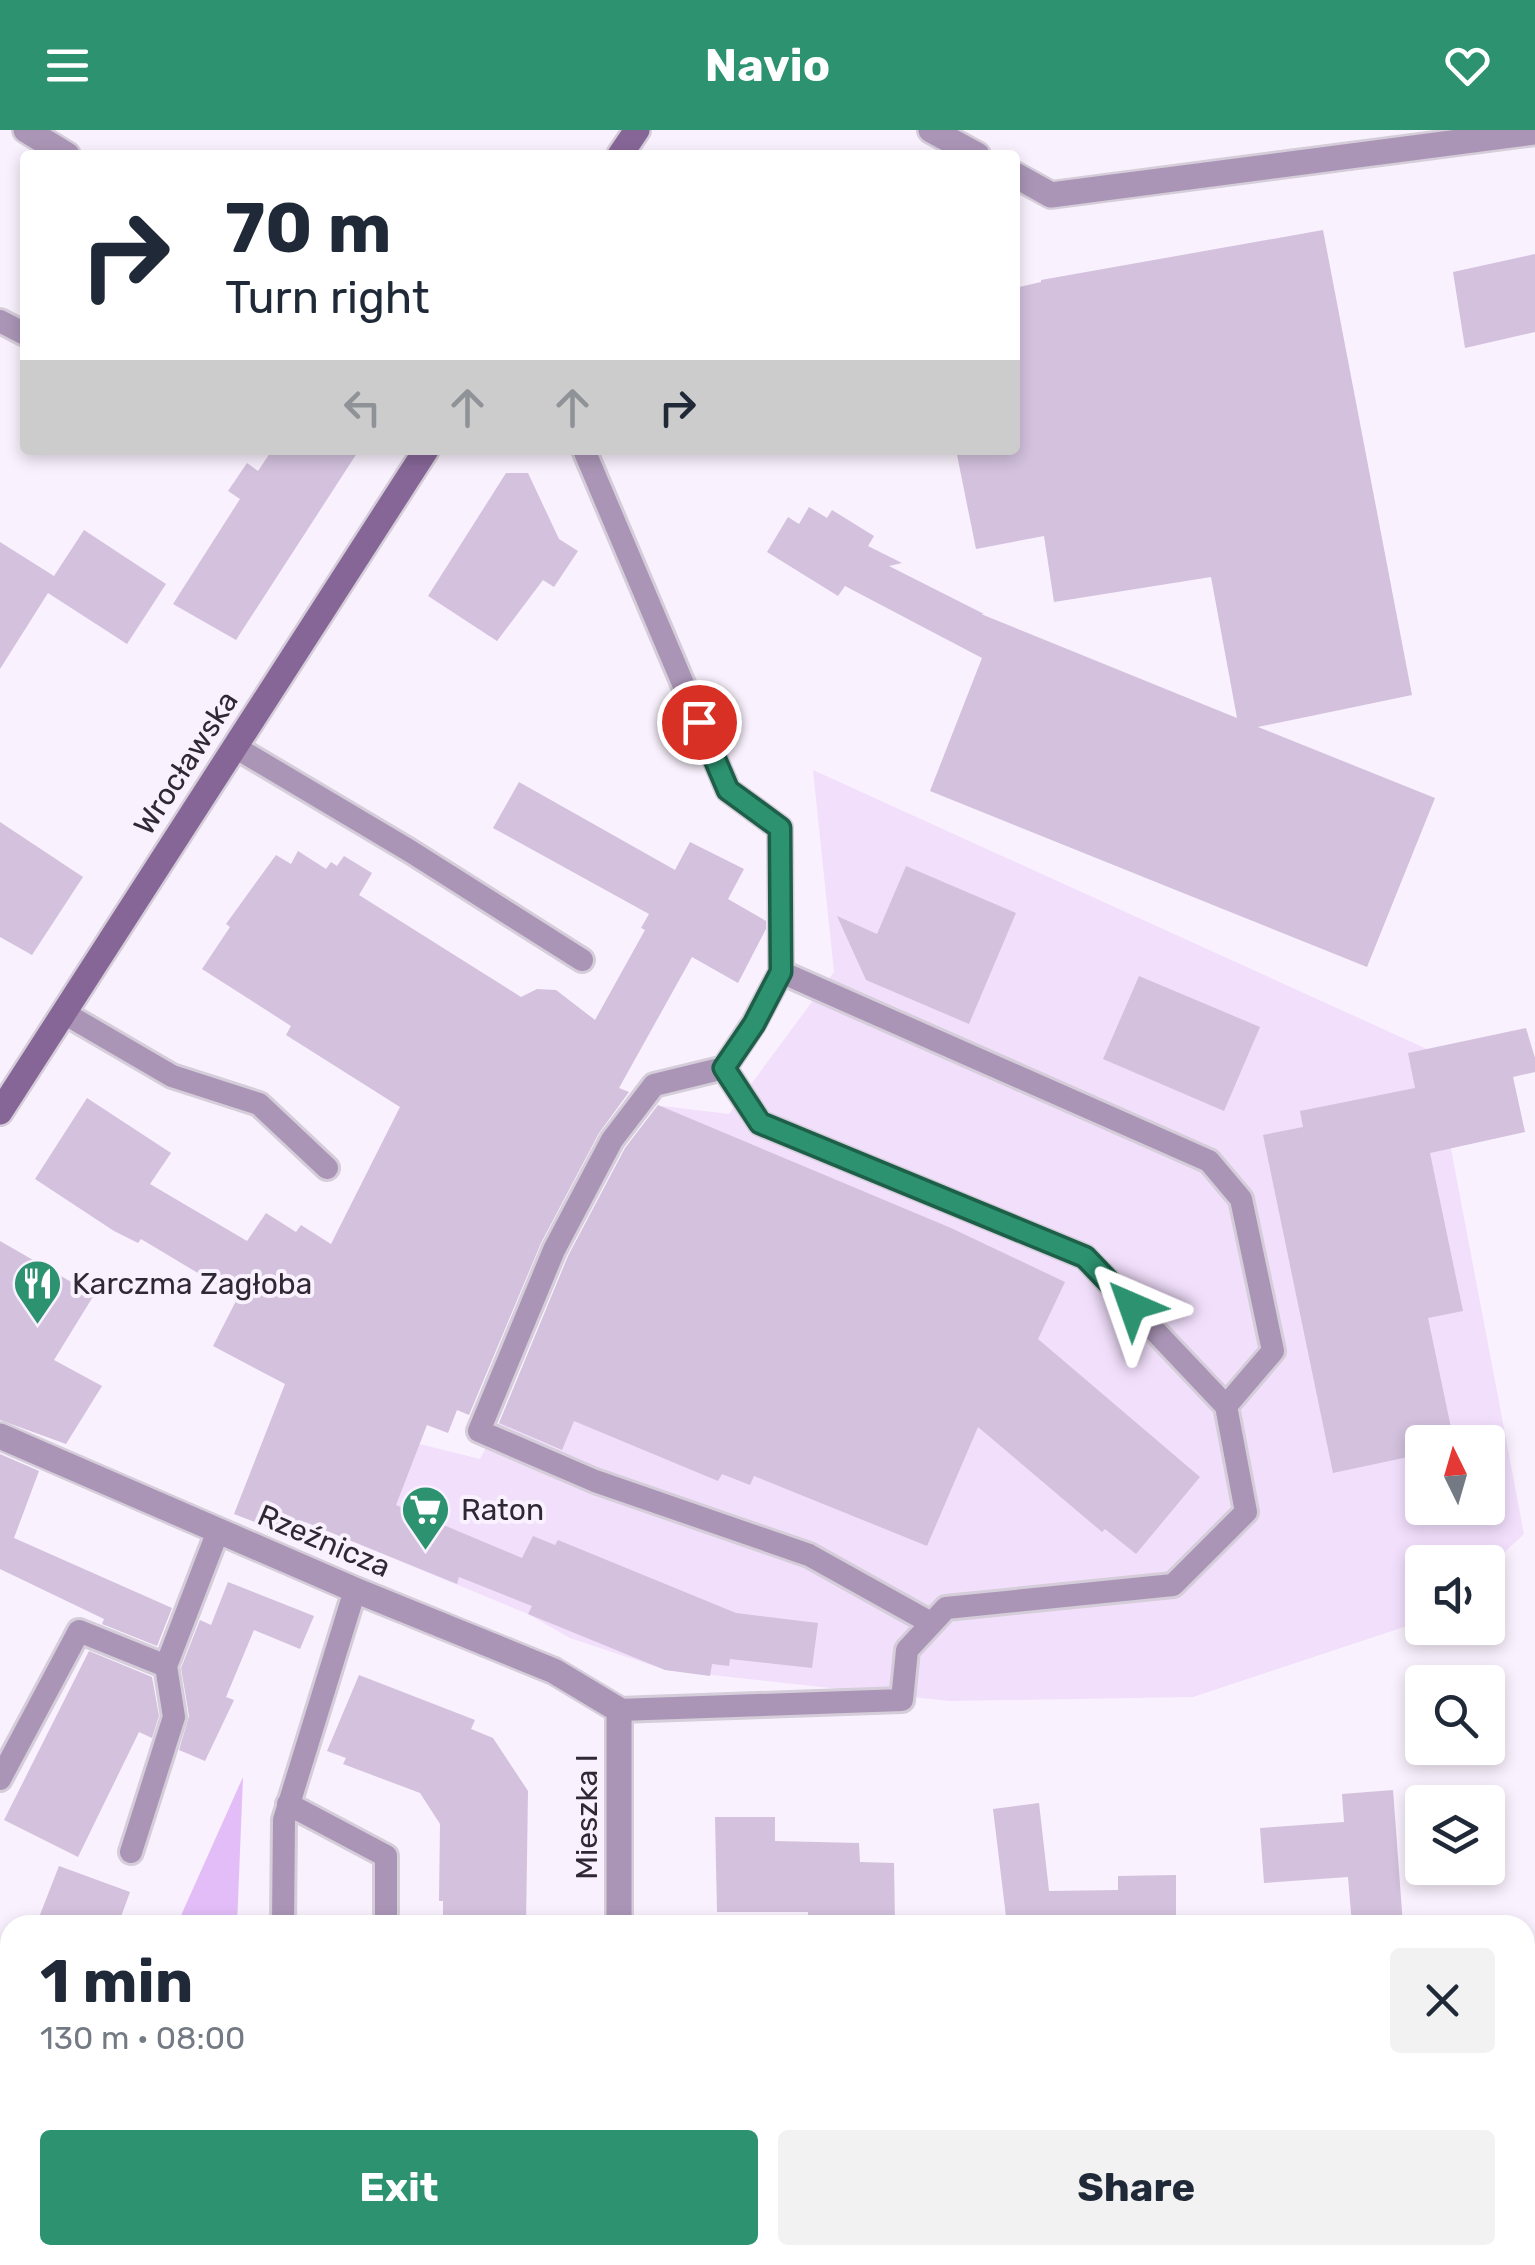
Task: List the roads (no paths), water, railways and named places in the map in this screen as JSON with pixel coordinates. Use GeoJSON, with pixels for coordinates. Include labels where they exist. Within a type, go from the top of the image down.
{"type":"FeatureCollection","features":[{"type":"Feature","properties":{"kind":"main road","name":"Wrocławska"},"geometry":{"type":"LineString","coordinates":[[0,1112],[423,455]]}},
{"type":"Feature","properties":{"kind":"street"},"geometry":{"type":"LineString","coordinates":[[26,130],[59,150]]}},
{"type":"Feature","properties":{"kind":"street"},"geometry":{"type":"LineString","coordinates":[[931,130],[969,150]]}},
{"type":"Feature","properties":{"kind":"street"},"geometry":{"type":"LineString","coordinates":[[1020,178],[1051,195],[1535,132]]}},
{"type":"Feature","properties":{"kind":"street","name":"Rzeźnicza"},"geometry":{"type":"LineString","coordinates":[[0,1436],[354,1590],[554,1671],[619,1710]]}},
{"type":"Feature","properties":{"kind":"street","name":"Mieszka I"},"geometry":{"type":"LineString","coordinates":[[619,1710],[619,1915]]}},
{"type":"Feature","properties":{"kind":"lane"},"geometry":{"type":"LineString","coordinates":[[586,455],[728,790],[780,828],[781,972],[754,1024],[724,1068],[654,1085],[612,1140],[554,1250],[479,1430],[594,1480],[809,1555],[931,1623]]}},
{"type":"Feature","properties":{"kind":"lane"},"geometry":{"type":"LineString","coordinates":[[235,747],[410,850],[582,960]]}},
{"type":"Feature","properties":{"kind":"lane"},"geometry":{"type":"LineString","coordinates":[[781,972],[1209,1161],[1241,1200],[1273,1351],[1226,1406]]}},
{"type":"Feature","properties":{"kind":"lane"},"geometry":{"type":"LineString","coordinates":[[64,1013],[172,1076],[258,1104],[326,1168]]}},
{"type":"Feature","properties":{"kind":"lane"},"geometry":{"type":"LineString","coordinates":[[619,1710],[902,1700],[907,1650],[946,1608],[1173,1585],[1246,1512],[1226,1406],[1085,1257],[760,1123],[724,1068]]}},
{"type":"Feature","properties":{"kind":"lane"},"geometry":{"type":"LineString","coordinates":[[131,1852],[174,1717],[166,1666],[218,1531]]}},
{"type":"Feature","properties":{"kind":"lane"},"geometry":{"type":"LineString","coordinates":[[283,1915],[284,1820],[354,1590]]}},
{"type":"Feature","properties":{"kind":"lane"},"geometry":{"type":"LineString","coordinates":[[0,1779],[78,1631],[166,1666]]}},
{"type":"Feature","properties":{"kind":"lane"},"geometry":{"type":"LineString","coordinates":[[288,1804],[386,1856],[386,1915]]}},
{"type":"Feature","properties":{"kind":"place","name":"Karczma Zagłoba"},"geometry":{"type":"Point","coordinates":[37,1326]}},
{"type":"Feature","properties":{"kind":"place","name":"Raton"},"geometry":{"type":"Point","coordinates":[426,1552]}}]}
